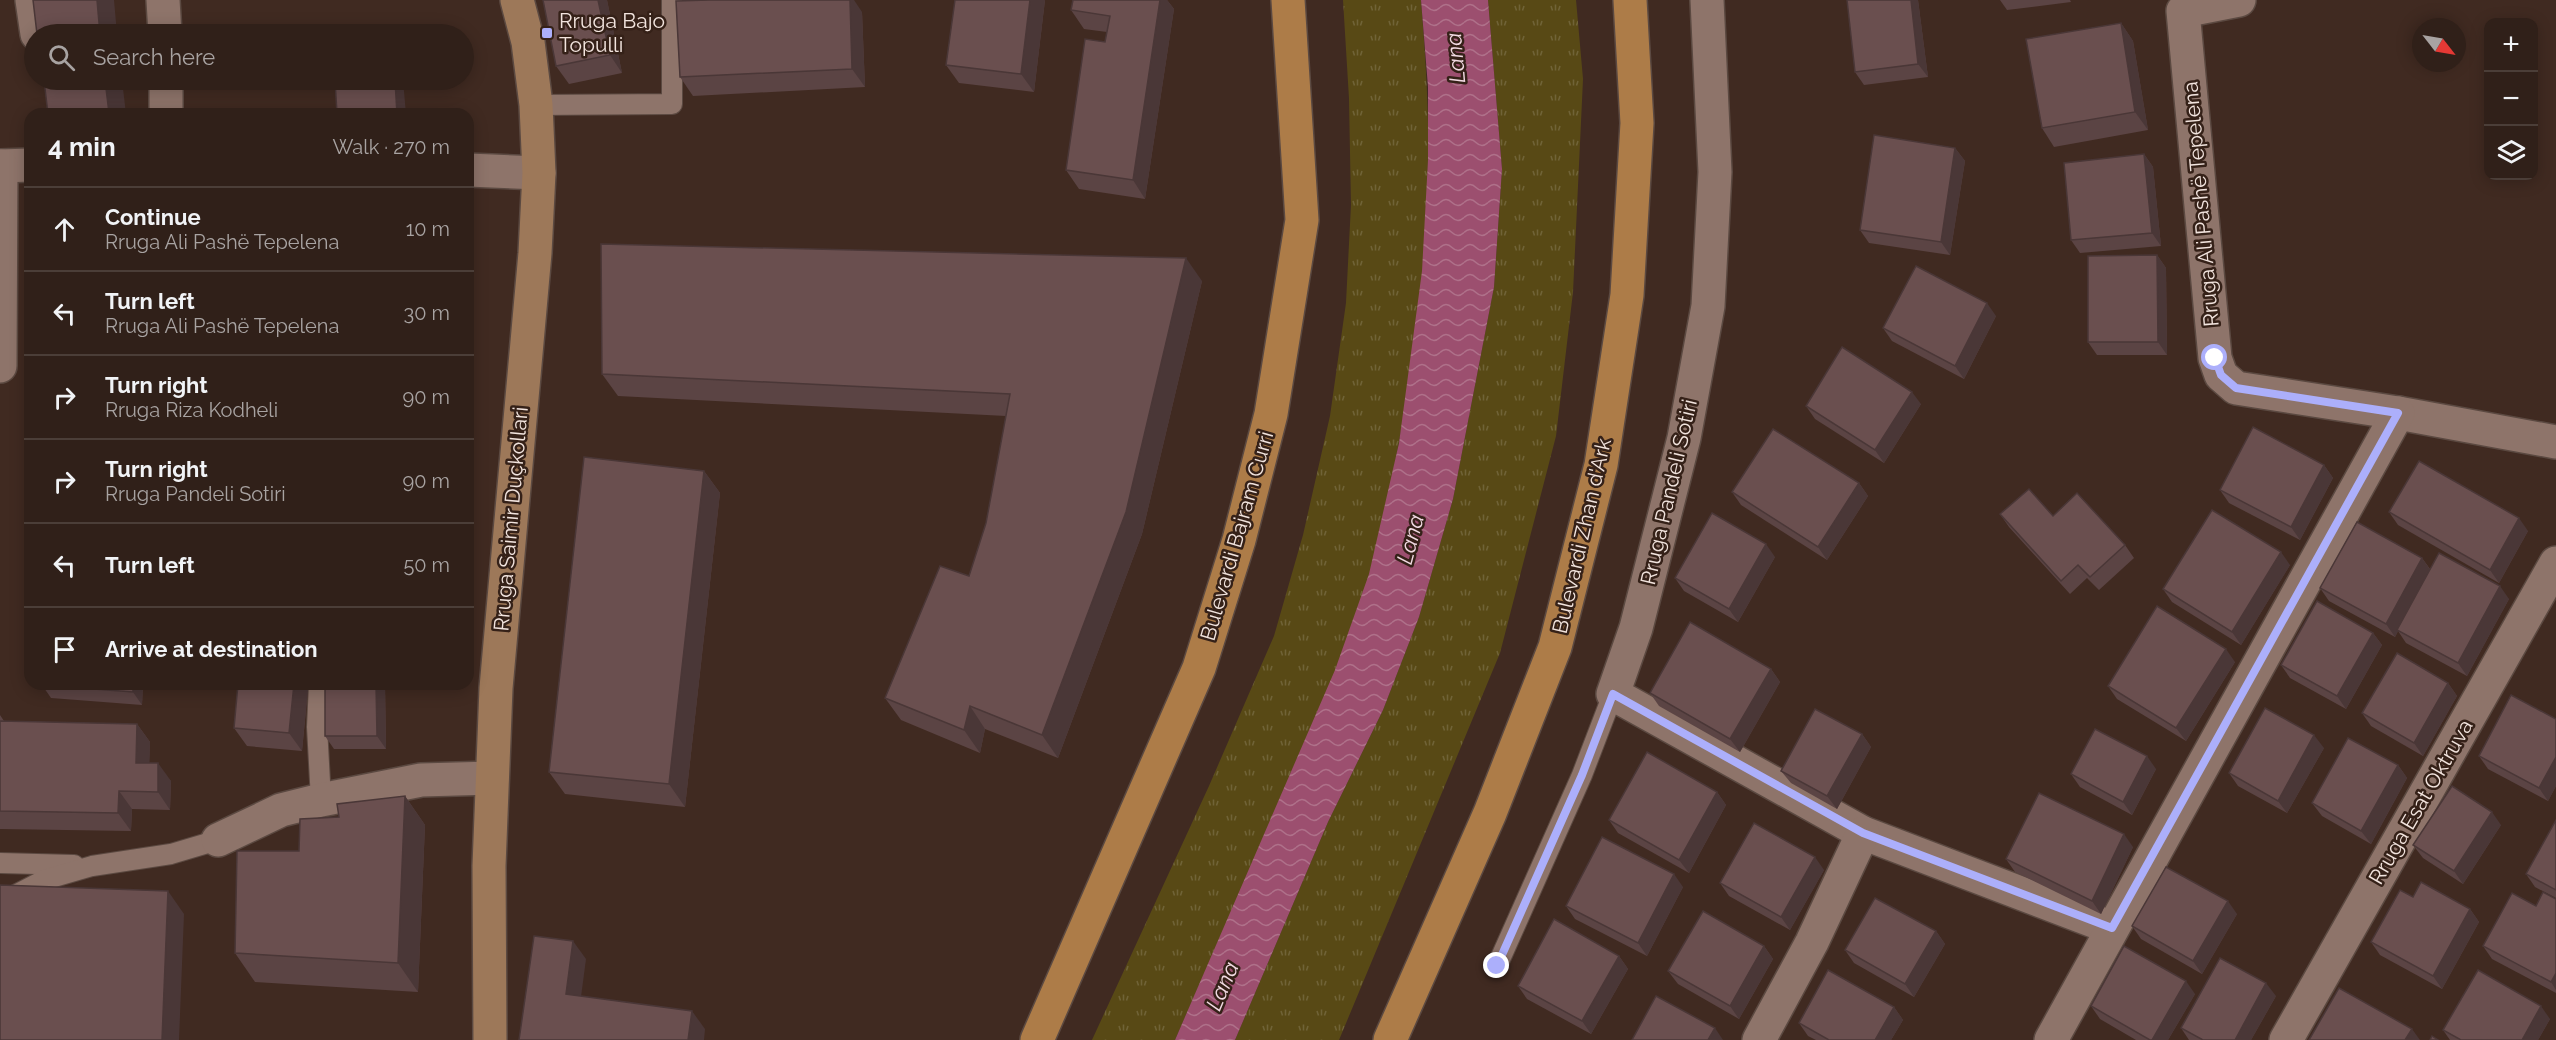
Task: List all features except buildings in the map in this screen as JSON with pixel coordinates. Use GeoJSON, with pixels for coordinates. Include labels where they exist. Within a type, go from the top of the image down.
{"type":"FeatureCollection","features":[{"type":"Feature","properties":{"kind":"main road","name":"Rruga Saimir Duçkollari"},"geometry":{"type":"LineString","coordinates":[[490,1040],[489,866],[496,688],[535,253],[539,172],[536,105],[528,42],[517,0]]}},
{"type":"Feature","properties":{"kind":"main road","name":"Bulevardi Bajram Curri"},"geometry":{"type":"LineString","coordinates":[[1037,1040],[1199,668],[1239,540],[1271,414],[1302,220],[1288,0]]}},
{"type":"Feature","properties":{"kind":"main road","name":"Bulevardi Zhan d'Ark"},"geometry":{"type":"LineString","coordinates":[[1390,1040],[1490,813],[1555,647],[1602,465],[1628,283],[1637,123],[1630,0]]}},
{"type":"Feature","properties":{"kind":"street"},"geometry":{"type":"LineString","coordinates":[[32,0],[36,24]]}},
{"type":"Feature","properties":{"kind":"street"},"geometry":{"type":"LineString","coordinates":[[163,0],[164,24]]}},
{"type":"Feature","properties":{"kind":"street","name":"Rruga Pandeli Sotiri"},"geometry":{"type":"LineString","coordinates":[[1613,694],[1636,628],[1684,438],[1708,306],[1714,172],[1707,0]]}},
{"type":"Feature","properties":{"kind":"street","name":"Rruga Ali Pashë Tepelena"},"geometry":{"type":"LineString","coordinates":[[2239,0],[2182,5],[2215,358],[2221,375],[2236,388],[2398,413],[2556,442]]}},
{"type":"Feature","properties":{"kind":"street"},"geometry":{"type":"LineString","coordinates":[[166,90],[166,108]]}},
{"type":"Feature","properties":{"kind":"street"},"geometry":{"type":"LineString","coordinates":[[0,366],[10,166]]}},
{"type":"Feature","properties":{"kind":"street"},"geometry":{"type":"LineString","coordinates":[[474,170],[539,172]]}},
{"type":"Feature","properties":{"kind":"street"},"geometry":{"type":"LineString","coordinates":[[2051,1040],[2398,413]]}},
{"type":"Feature","properties":{"kind":"street","name":"Rruga Esat Oktruva"},"geometry":{"type":"LineString","coordinates":[[2286,1040],[2556,563]]}},
{"type":"Feature","properties":{"kind":"street"},"geometry":{"type":"LineString","coordinates":[[1613,694],[1863,833],[2112,928]]}},
{"type":"Feature","properties":{"kind":"street"},"geometry":{"type":"LineString","coordinates":[[218,840],[281,810],[321,800],[421,780],[492,778]]}},
{"type":"Feature","properties":{"kind":"street"},"geometry":{"type":"LineString","coordinates":[[1759,1040],[1812,942],[1863,833]]}},
{"type":"Feature","properties":{"kind":"lane"},"geometry":{"type":"LineString","coordinates":[[536,105],[672,104],[672,0]]}},
{"type":"Feature","properties":{"kind":"lane"},"geometry":{"type":"LineString","coordinates":[[319,690],[317,727],[321,800]]}},
{"type":"Feature","properties":{"kind":"lane"},"geometry":{"type":"LineString","coordinates":[[1497,966],[1582,775],[1613,694]]}},
{"type":"Feature","properties":{"kind":"lane"},"geometry":{"type":"LineString","coordinates":[[0,903],[44,880],[92,866],[171,854],[218,840]]}},
{"type":"Feature","properties":{"kind":"lane"},"geometry":{"type":"LineString","coordinates":[[0,862],[92,866]]}},
{"type":"Feature","properties":{"kind":"green space"},"geometry":{"type":"Polygon","coordinates":[[[1343,0],[1421,0],[1428,138],[1427,209],[1411,367],[1403,420],[1382,523],[1370,572],[1344,650],[1175,1040],[1092,1040],[1209,786],[1274,636],[1303,535],[1330,416],[1346,303],[1351,205],[1349,98],[1343,0]]]}},
{"type":"Feature","properties":{"kind":"green space"},"geometry":{"type":"Polygon","coordinates":[[[1488,0],[1576,0],[1583,79],[1573,292],[1556,436],[1500,653],[1339,1040],[1235,1040],[1328,822],[1383,710],[1419,617],[1453,499],[1494,287],[1502,169],[1488,0]]]}},
{"type":"Feature","properties":{"kind":"water","name":"Lana"},"geometry":{"type":"Polygon","coordinates":[[[1421,0],[1488,0],[1502,169],[1494,287],[1453,499],[1419,617],[1383,710],[1328,822],[1235,1040],[1175,1040],[1335,670],[1369,574],[1399,443],[1422,271],[1428,160],[1428,87],[1421,0]]]}},
{"type":"Feature","properties":{"kind":"place","name":"Rruga Bajo Topulli"},"geometry":{"type":"Point","coordinates":[547,33]}},
{"type":"Feature","properties":{"kind":"route"},"geometry":{"type":"LineString","coordinates":[[1497,966],[1582,775],[1613,694],[1863,833],[2112,928],[2398,413],[2236,388],[2221,375],[2215,358]]}}]}
